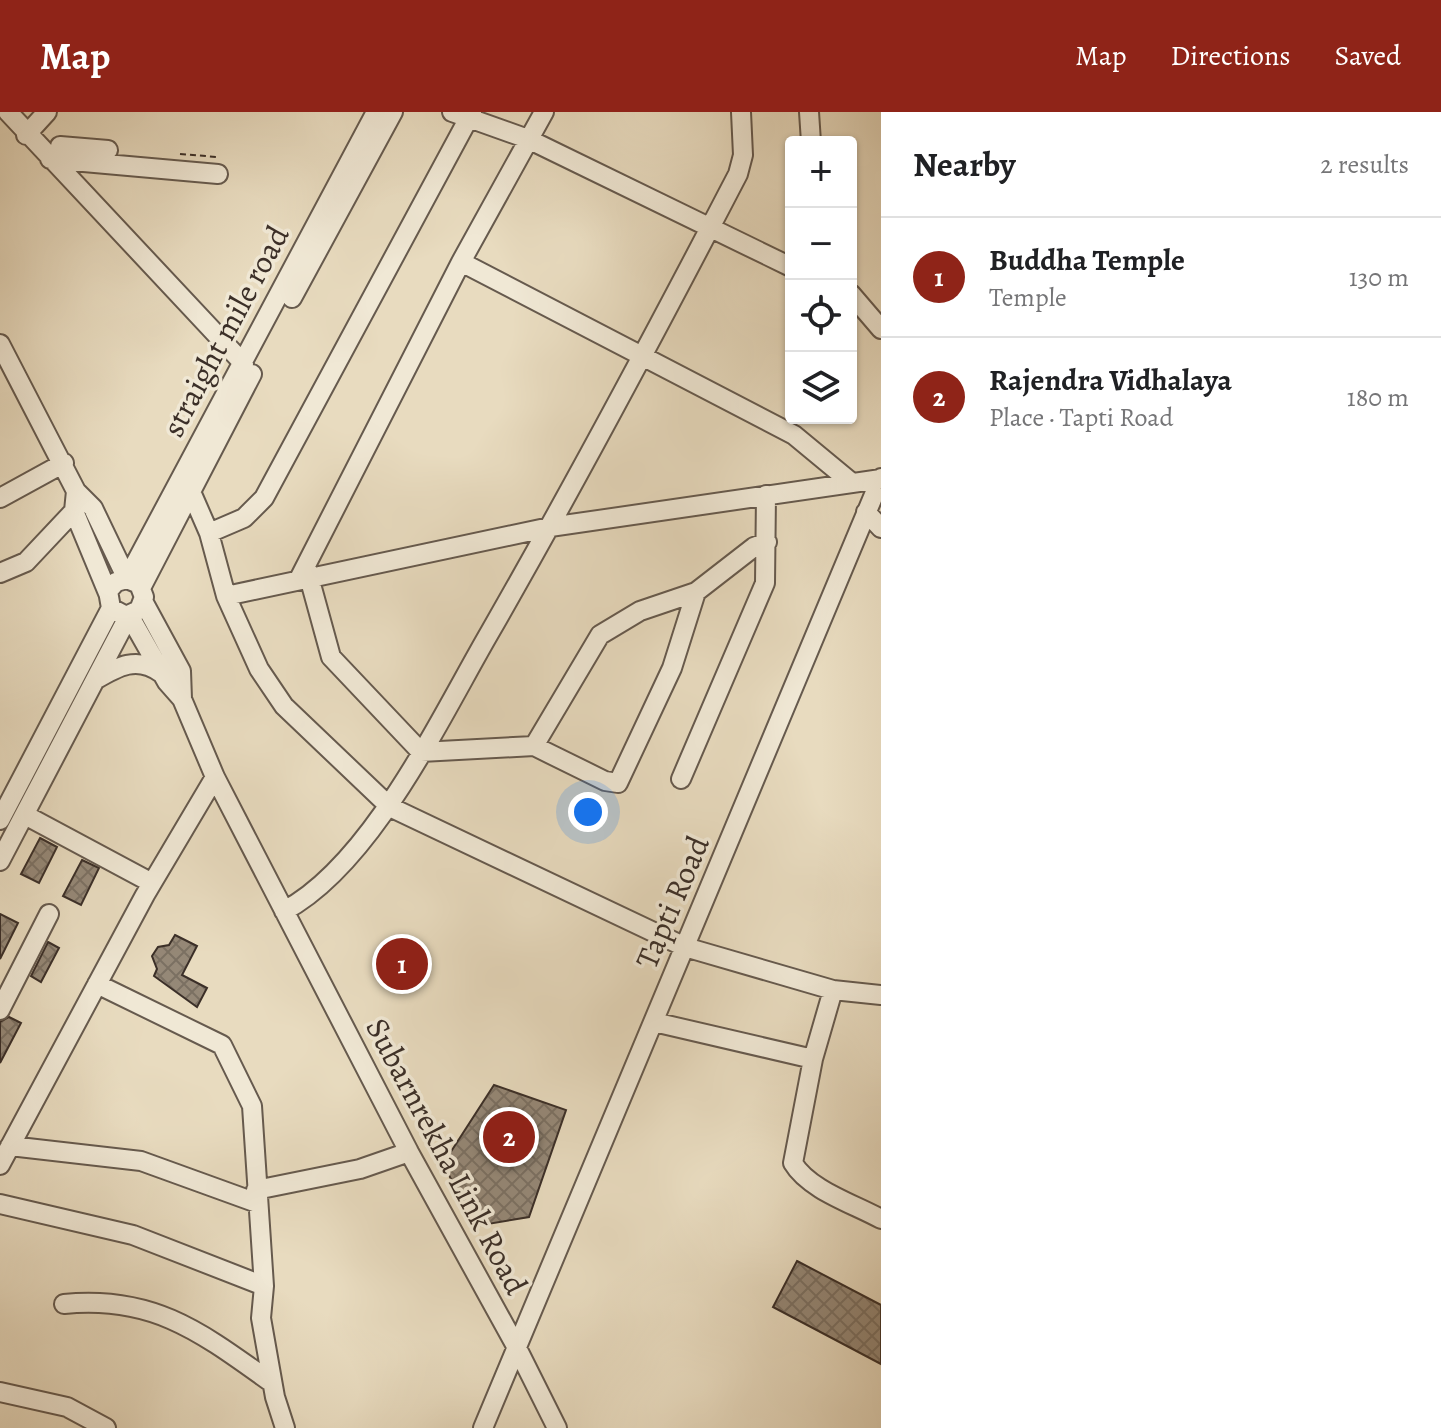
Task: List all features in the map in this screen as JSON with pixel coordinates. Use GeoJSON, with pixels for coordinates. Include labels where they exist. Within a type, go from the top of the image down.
{"type":"FeatureCollection","features":[{"type":"Feature","properties":{"kind":"street"},"geometry":{"type":"LineString","coordinates":[[8,112],[26,135],[55,153],[244,364]]}},
{"type":"Feature","properties":{"kind":"street"},"geometry":{"type":"LineString","coordinates":[[26,135],[47,112]]}},
{"type":"Feature","properties":{"kind":"street","name":"straight mile road"},"geometry":{"type":"LineString","coordinates":[[116,605],[139,610],[137,590],[244,364],[376,112]]}},
{"type":"Feature","properties":{"kind":"street","name":"straight mile road"},"geometry":{"type":"LineString","coordinates":[[137,590],[152,570],[254,369],[393,112]]}},
{"type":"Feature","properties":{"kind":"street"},"geometry":{"type":"LineString","coordinates":[[544,112],[461,262],[305,574],[331,657],[421,752],[534,746],[605,781],[618,783],[672,668],[696,592]]}},
{"type":"Feature","properties":{"kind":"street"},"geometry":{"type":"LineString","coordinates":[[284,911],[312,896],[390,807],[550,527],[738,174],[743,155],[742,116],[725,112]]}},
{"type":"Feature","properties":{"kind":"street"},"geometry":{"type":"LineString","coordinates":[[809,112],[811,136]]}},
{"type":"Feature","properties":{"kind":"street"},"geometry":{"type":"LineString","coordinates":[[209,533],[244,518],[264,498],[464,114],[528,139],[785,264]]}},
{"type":"Feature","properties":{"kind":"street"},"geometry":{"type":"LineString","coordinates":[[55,153],[108,150]]}},
{"type":"Feature","properties":{"kind":"street"},"geometry":{"type":"LineString","coordinates":[[55,153],[218,174]]}},
{"type":"Feature","properties":{"kind":"street"},"geometry":{"type":"LineString","coordinates":[[461,262],[643,353],[794,435],[852,483]]}},
{"type":"Feature","properties":{"kind":"street"},"geometry":{"type":"LineString","coordinates":[[857,298],[881,329]]}},
{"type":"Feature","properties":{"kind":"street","name":"Subarnrekha Link Road"},"geometry":{"type":"LineString","coordinates":[[0,344],[64,463],[76,491],[74,511],[116,605],[182,699],[215,777],[409,1152],[517,1348],[557,1428]]}},
{"type":"Feature","properties":{"kind":"street"},"geometry":{"type":"LineString","coordinates":[[0,498],[64,463]]}},
{"type":"Feature","properties":{"kind":"street"},"geometry":{"type":"LineString","coordinates":[[226,596],[305,574],[550,527],[881,478]]}},
{"type":"Feature","properties":{"kind":"street","name":"Tapti Road"},"geometry":{"type":"LineString","coordinates":[[483,1428],[881,478]]}},
{"type":"Feature","properties":{"kind":"street"},"geometry":{"type":"LineString","coordinates":[[76,491],[93,508],[181,671],[182,699]]}},
{"type":"Feature","properties":{"kind":"street"},"geometry":{"type":"LineString","coordinates":[[192,494],[209,533],[226,596],[259,669],[284,706],[390,807],[685,947],[833,990],[881,995]]}},
{"type":"Feature","properties":{"kind":"street"},"geometry":{"type":"LineString","coordinates":[[681,779],[765,583],[766,495]]}},
{"type":"Feature","properties":{"kind":"street"},"geometry":{"type":"LineString","coordinates":[[0,573],[26,562],[74,511]]}},
{"type":"Feature","properties":{"kind":"street"},"geometry":{"type":"LineString","coordinates":[[866,512],[881,528]]}},
{"type":"Feature","properties":{"kind":"street"},"geometry":{"type":"LineString","coordinates":[[534,746],[600,635],[640,611],[696,592],[754,547],[767,542]]}},
{"type":"Feature","properties":{"kind":"street","name":"straight mile road"},"geometry":{"type":"LineString","coordinates":[[0,861],[95,680],[116,605],[116,582],[137,590]]}},
{"type":"Feature","properties":{"kind":"street","name":"straight mile road"},"geometry":{"type":"LineString","coordinates":[[0,820],[116,605]]}},
{"type":"Feature","properties":{"kind":"street"},"geometry":{"type":"LineString","coordinates":[[95,680],[131,663],[142,663],[163,675]]}},
{"type":"Feature","properties":{"kind":"street"},"geometry":{"type":"LineString","coordinates":[[0,1165],[152,883],[215,777]]}},
{"type":"Feature","properties":{"kind":"street"},"geometry":{"type":"LineString","coordinates":[[25,815],[152,883]]}},
{"type":"Feature","properties":{"kind":"street"},"geometry":{"type":"LineString","coordinates":[[0,1010],[49,914]]}},
{"type":"Feature","properties":{"kind":"street"},"geometry":{"type":"LineString","coordinates":[[97,984],[222,1045],[252,1106],[264,1286],[261,1318],[272,1383],[285,1428]]}},
{"type":"Feature","properties":{"kind":"street"},"geometry":{"type":"LineString","coordinates":[[833,990],[813,1059],[793,1163],[799,1173],[815,1184],[881,1219]]}},
{"type":"Feature","properties":{"kind":"street"},"geometry":{"type":"LineString","coordinates":[[654,1022],[813,1059]]}},
{"type":"Feature","properties":{"kind":"street"},"geometry":{"type":"LineString","coordinates":[[10,1146],[141,1161],[257,1196],[360,1169],[409,1152]]}},
{"type":"Feature","properties":{"kind":"street"},"geometry":{"type":"LineString","coordinates":[[0,1204],[133,1235],[264,1286]]}},
{"type":"Feature","properties":{"kind":"street"},"geometry":{"type":"LineString","coordinates":[[64,1304],[104,1300],[175,1320],[272,1383]]}},
{"type":"Feature","properties":{"kind":"street"},"geometry":{"type":"LineString","coordinates":[[0,1392],[67,1407],[106,1428]]}},
{"type":"Feature","properties":{"kind":"building"},"geometry":{"type":"Polygon","coordinates":[[[40,838],[57,847],[39,883],[21,874],[40,838]]]}},
{"type":"Feature","properties":{"kind":"building"},"geometry":{"type":"Polygon","coordinates":[[[82,860],[99,868],[81,905],[63,896],[82,860]]]}},
{"type":"Feature","properties":{"kind":"building"},"geometry":{"type":"Polygon","coordinates":[[[0,914],[18,923],[0,959],[0,914]]]}},
{"type":"Feature","properties":{"kind":"building"},"geometry":{"type":"Polygon","coordinates":[[[175,935],[197,946],[182,975],[207,988],[197,1007],[154,976],[157,969],[152,956],[158,947],[169,945],[175,935]]]}},
{"type":"Feature","properties":{"kind":"building"},"geometry":{"type":"Polygon","coordinates":[[[48,942],[59,948],[41,982],[31,976],[48,942]]]}},
{"type":"Feature","properties":{"kind":"building"},"geometry":{"type":"Polygon","coordinates":[[[9,1017],[21,1023],[0,1063],[0,1022],[9,1017]]]}},
{"type":"Feature","properties":{"kind":"building"},"geometry":{"type":"Polygon","coordinates":[[[494,1085],[566,1110],[529,1217],[476,1226],[443,1164],[494,1085]]]}},
{"type":"Feature","properties":{"kind":"building"},"geometry":{"type":"Polygon","coordinates":[[[797,1261],[881,1305],[881,1364],[773,1307],[797,1261]]]}},
{"type":"Feature","properties":{"kind":"place","name":"Buddha Temple"},"geometry":{"type":"Point","coordinates":[402,964]}},
{"type":"Feature","properties":{"kind":"place","name":"Rajendra Vidhalaya"},"geometry":{"type":"Point","coordinates":[509,1137]}}]}
